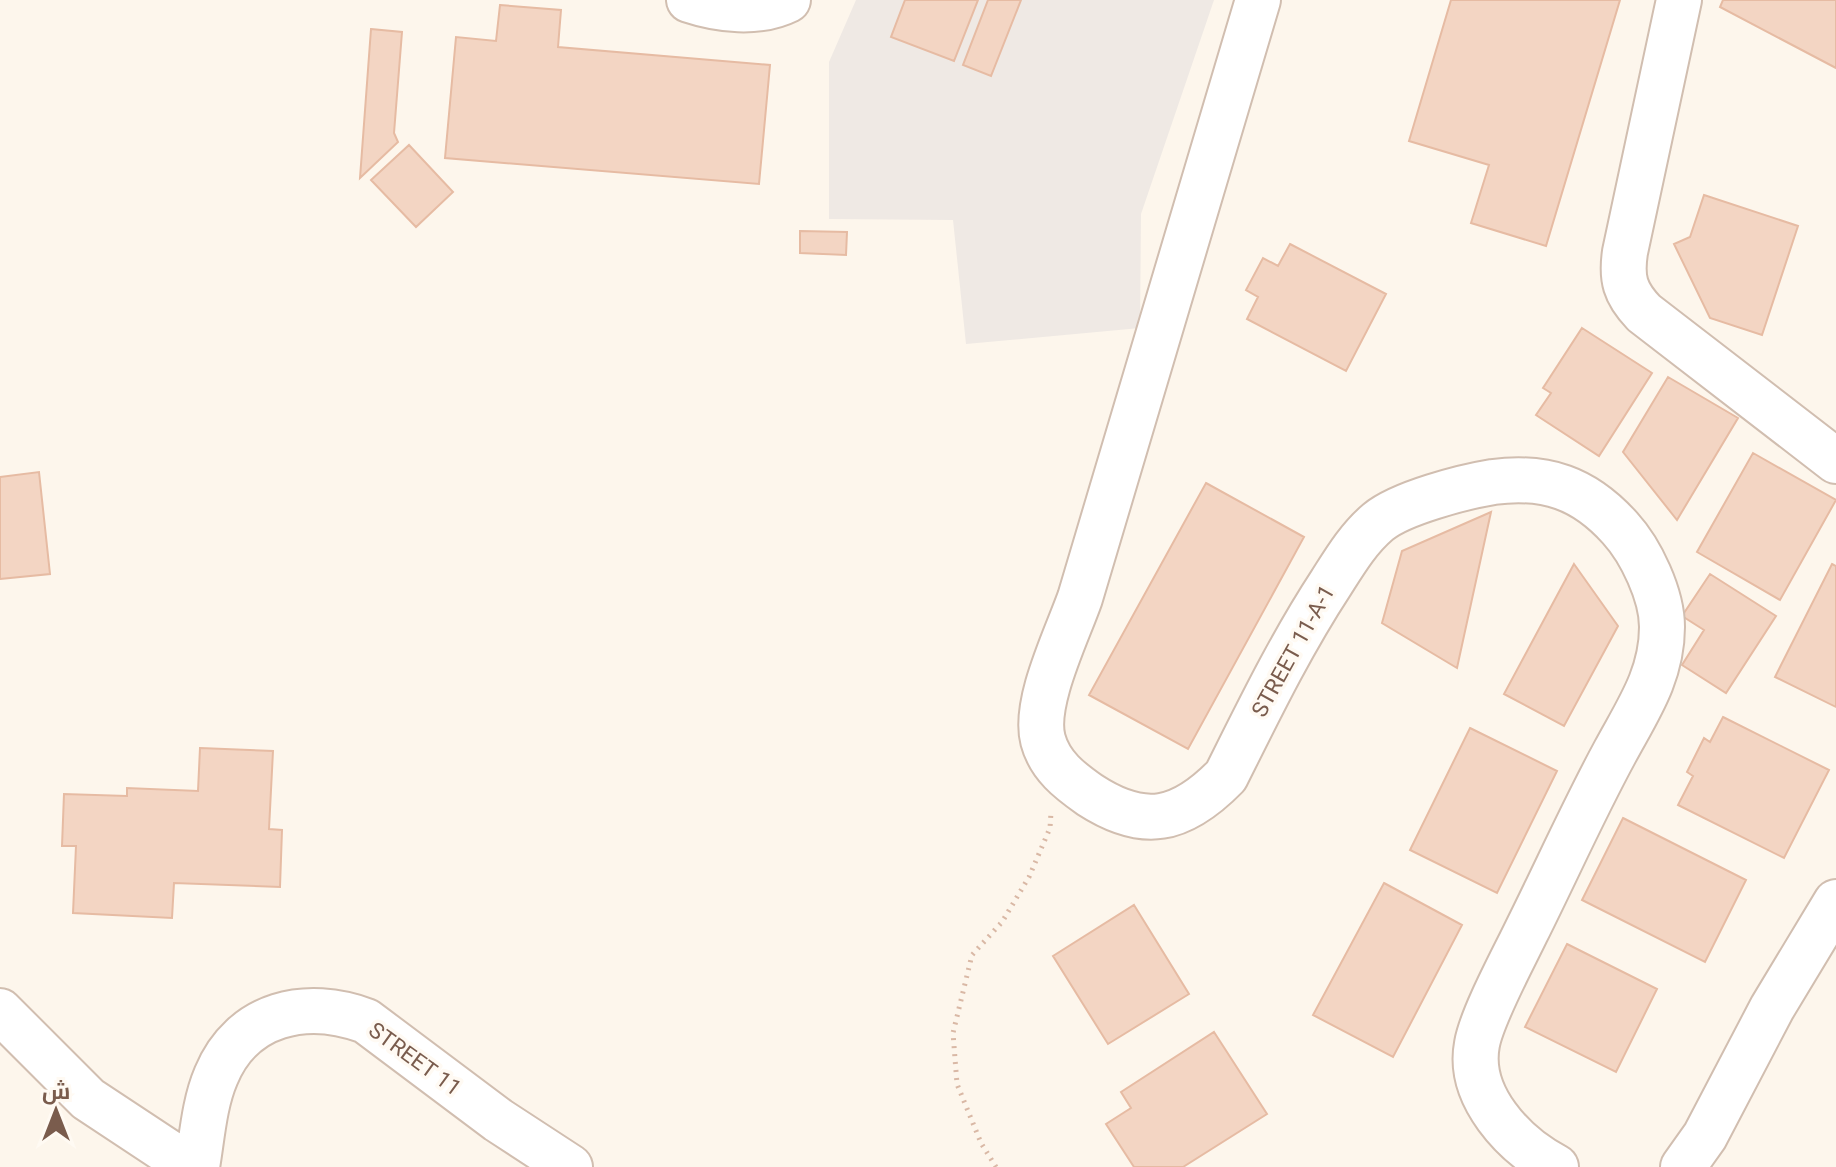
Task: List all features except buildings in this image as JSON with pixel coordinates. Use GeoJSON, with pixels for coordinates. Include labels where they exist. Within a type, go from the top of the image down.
{"type":"FeatureCollection","features":[{"type":"Feature","properties":{"kind":"street"},"geometry":{"type":"LineString","coordinates":[[689,0],[715,7],[742,9],[763,8],[788,0]]}},
{"type":"Feature","properties":{"kind":"street","name":"STREET 11-A-1"},"geometry":{"type":"LineString","coordinates":[[1258,0],[1159,339],[1080,598],[1045,701],[1041,716],[1043,741],[1068,781],[1113,811],[1147,817],[1172,814],[1207,795],[1226,776],[1302,628],[1356,544],[1381,520],[1469,486],[1515,479],[1552,481],[1591,501],[1621,529],[1658,597],[1662,626],[1659,657],[1650,692],[1615,752],[1509,966],[1477,1044],[1483,1087],[1493,1112],[1515,1138],[1556,1167]]}},
{"type":"Feature","properties":{"kind":"street"},"geometry":{"type":"LineString","coordinates":[[1679,0],[1625,252],[1622,274],[1629,296],[1644,313],[1836,461]]}},
{"type":"Feature","properties":{"kind":"street"},"geometry":{"type":"LineString","coordinates":[[1683,1167],[1705,1136],[1772,1008],[1836,902]]}},
{"type":"Feature","properties":{"kind":"street","name":"STREET 11"},"geometry":{"type":"LineString","coordinates":[[194,1167],[215,1077],[227,1054],[266,1021],[291,1012],[317,1009],[342,1012],[366,1021],[498,1120],[570,1167]]}},
{"type":"Feature","properties":{"kind":"street"},"geometry":{"type":"LineString","coordinates":[[0,1011],[88,1099],[194,1167]]}},
{"type":"Feature","properties":{"kind":"street"},"geometry":{"type":"LineString","coordinates":[[498,1120],[512,1167]]}},
{"type":"Feature","properties":{"kind":"path"},"geometry":{"type":"LineString","coordinates":[[996,1167],[981,1143],[957,1084],[953,1033],[972,955],[1002,922],[1029,877],[1050,828],[1054,763]]}},
{"type":"Feature","properties":{"kind":"shaded area"},"geometry":{"type":"Polygon","coordinates":[[[856,0],[1214,0],[1141,214],[1140,328],[966,344],[953,220],[829,219],[829,62],[856,0]]]}}]}
